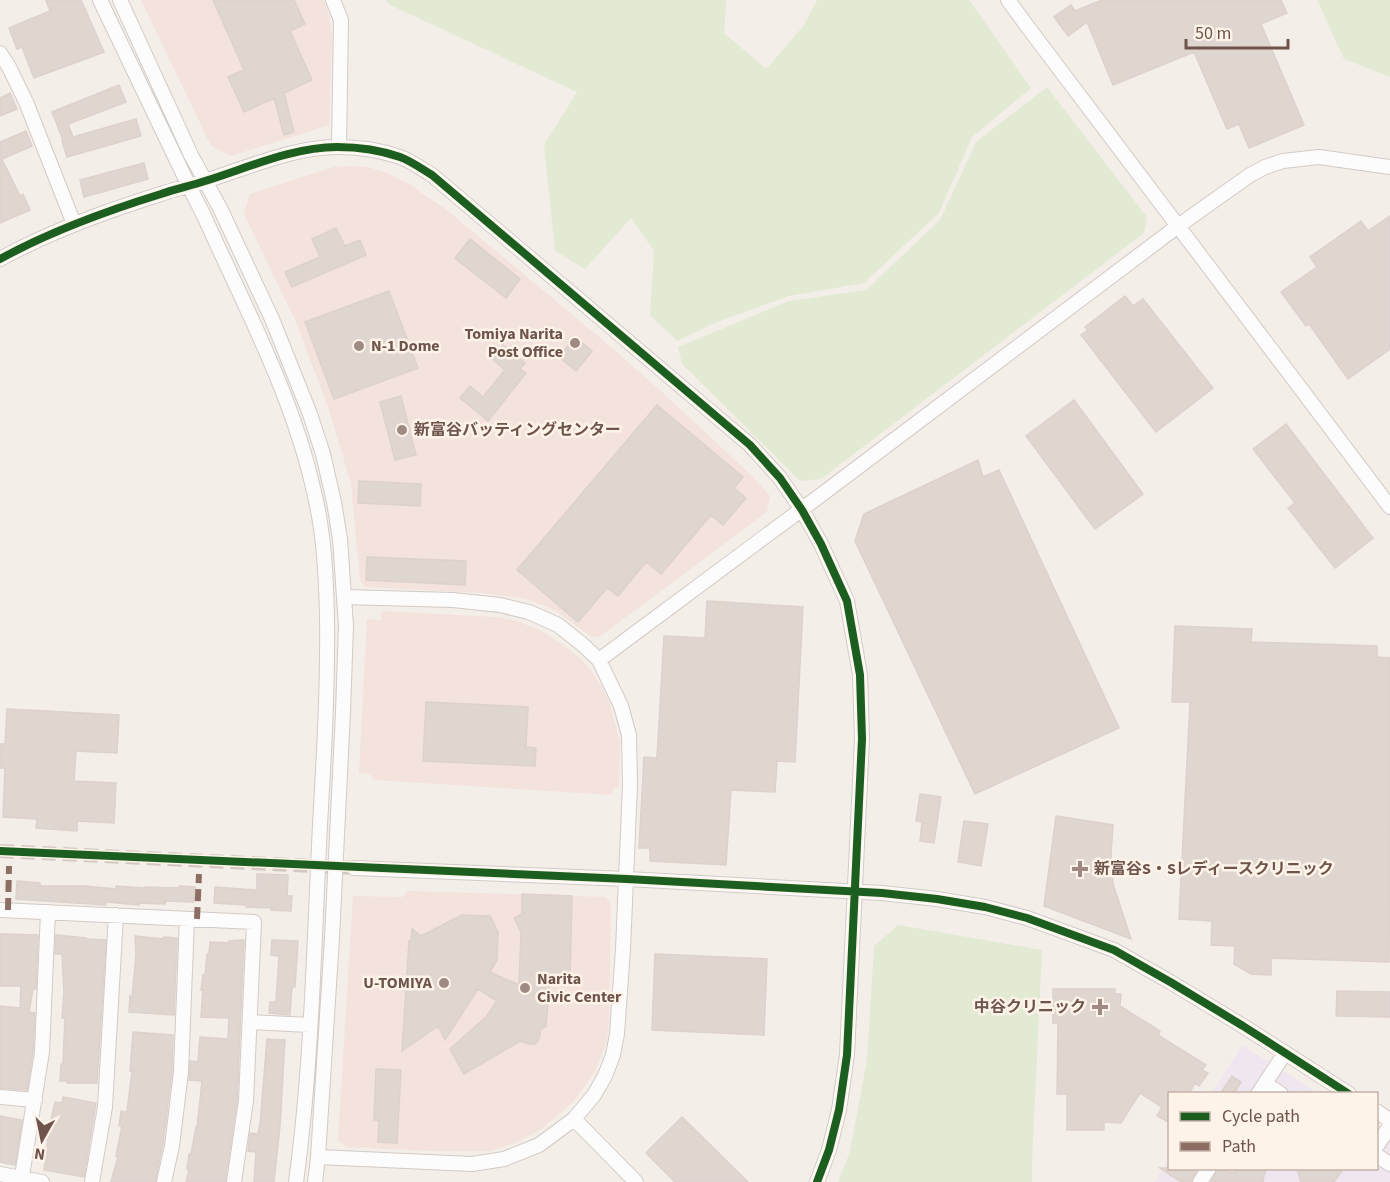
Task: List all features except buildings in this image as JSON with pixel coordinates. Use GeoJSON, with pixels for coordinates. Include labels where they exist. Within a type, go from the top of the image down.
{"type":"FeatureCollection","features":[{"type":"Feature","properties":{"kind":"street"},"geometry":{"type":"LineString","coordinates":[[100,0],[204,216],[287,400],[314,492],[323,543],[327,660],[310,1025],[296,1182]]}},
{"type":"Feature","properties":{"kind":"street"},"geometry":{"type":"LineString","coordinates":[[120,0],[191,155],[220,208],[272,319],[310,414],[323,454],[334,502],[340,539],[346,626],[332,938],[315,1182]]}},
{"type":"Feature","properties":{"kind":"street"},"geometry":{"type":"LineString","coordinates":[[333,0],[341,20],[339,147]]}},
{"type":"Feature","properties":{"kind":"street"},"geometry":{"type":"LineString","coordinates":[[1008,0],[1390,507]]}},
{"type":"Feature","properties":{"kind":"street"},"geometry":{"type":"LineString","coordinates":[[0,53],[4,69],[26,102],[74,224]]}},
{"type":"Feature","properties":{"kind":"street"},"geometry":{"type":"LineString","coordinates":[[0,259],[31,242],[74,224],[287,155],[320,147],[370,149],[402,158],[432,175],[750,445],[780,478],[802,510],[821,544],[847,601],[860,675],[862,706],[847,1055],[839,1110],[829,1150],[817,1182]]}},
{"type":"Feature","properties":{"kind":"street"},"geometry":{"type":"LineString","coordinates":[[599,660],[1250,174],[1283,161],[1319,157],[1390,167]]}},
{"type":"Feature","properties":{"kind":"street"},"geometry":{"type":"LineString","coordinates":[[318,1157],[488,1163],[539,1145],[574,1119],[594,1095],[605,1076],[615,1044],[619,1016],[627,879],[629,735],[621,705],[599,660],[558,625],[529,612],[500,604],[453,600],[344,597]]}},
{"type":"Feature","properties":{"kind":"street"},"geometry":{"type":"LineString","coordinates":[[354,868],[627,879],[855,892],[937,899],[985,907],[1027,918],[1114,950],[1172,983],[1346,1092]]}},
{"type":"Feature","properties":{"kind":"street"},"geometry":{"type":"LineString","coordinates":[[0,910],[254,922],[246,1101],[234,1182]]}},
{"type":"Feature","properties":{"kind":"street"},"geometry":{"type":"LineString","coordinates":[[22,1180],[42,1052],[48,912]]}},
{"type":"Feature","properties":{"kind":"street"},"geometry":{"type":"LineString","coordinates":[[92,1182],[105,1107],[116,915]]}},
{"type":"Feature","properties":{"kind":"street"},"geometry":{"type":"LineString","coordinates":[[164,1182],[172,1146],[180,1072],[187,919]]}},
{"type":"Feature","properties":{"kind":"street"},"geometry":{"type":"LineString","coordinates":[[250,1022],[310,1025]]}},
{"type":"Feature","properties":{"kind":"street"},"geometry":{"type":"LineString","coordinates":[[1262,1088],[1285,1053]]}},
{"type":"Feature","properties":{"kind":"street"},"geometry":{"type":"LineString","coordinates":[[0,1097],[35,1100]]}},
{"type":"Feature","properties":{"kind":"street"},"geometry":{"type":"LineString","coordinates":[[1378,1144],[1387,1118]]}},
{"type":"Feature","properties":{"kind":"street"},"geometry":{"type":"LineString","coordinates":[[574,1119],[636,1182]]}},
{"type":"Feature","properties":{"kind":"street"},"geometry":{"type":"LineString","coordinates":[[0,1174],[42,1182]]}},
{"type":"Feature","properties":{"kind":"shaded area"},"geometry":{"type":"Polygon","coordinates":[[[141,0],[324,0],[332,37],[329,125],[231,156],[211,146],[141,0]]]}},
{"type":"Feature","properties":{"kind":"shaded area"},"geometry":{"type":"Polygon","coordinates":[[[334,167],[368,167],[387,173],[413,186],[443,207],[605,342],[751,475],[770,496],[767,512],[599,637],[590,636],[555,610],[526,599],[483,593],[366,587],[360,581],[351,483],[328,407],[296,322],[244,214],[250,194],[334,167]]]}},
{"type":"Feature","properties":{"kind":"shaded area"},"geometry":{"type":"Polygon","coordinates":[[[381,611],[495,617],[517,621],[544,632],[567,648],[593,673],[610,705],[620,742],[619,788],[613,788],[612,795],[375,780],[369,774],[359,773],[367,619],[381,620],[381,611]]]}},
{"type":"Feature","properties":{"kind":"shaded area"},"geometry":{"type":"Polygon","coordinates":[[[408,891],[606,897],[611,905],[607,1041],[594,1073],[573,1102],[541,1129],[517,1142],[489,1151],[433,1151],[346,1147],[338,1140],[353,896],[402,897],[408,891]]]}},
{"type":"Feature","properties":{"kind":"shaded area"},"geometry":{"type":"Polygon","coordinates":[[[1242,1045],[1316,1092],[1212,1092],[1242,1045]]]}},
{"type":"Feature","properties":{"kind":"shaded area"},"geometry":{"type":"Polygon","coordinates":[[[1378,1132],[1390,1140],[1390,1182],[1155,1182],[1168,1161],[1168,1170],[1378,1170],[1378,1132]]]}},
{"type":"Feature","properties":{"kind":"green space"},"geometry":{"type":"Polygon","coordinates":[[[386,0],[726,0],[724,33],[766,69],[804,25],[817,0],[969,0],[1031,88],[972,137],[939,213],[864,283],[789,296],[717,322],[677,341],[650,315],[654,251],[631,218],[585,269],[555,251],[544,145],[577,92],[390,5],[386,0]]]}},
{"type":"Feature","properties":{"kind":"green space"},"geometry":{"type":"Polygon","coordinates":[[[1317,0],[1390,0],[1390,77],[1344,59],[1317,0]]]}},
{"type":"Feature","properties":{"kind":"green space"},"geometry":{"type":"Polygon","coordinates":[[[1047,87],[1147,217],[1144,233],[821,479],[800,481],[682,364],[678,347],[789,301],[866,290],[940,220],[976,142],[1047,87]]]}},
{"type":"Feature","properties":{"kind":"green space"},"geometry":{"type":"Polygon","coordinates":[[[898,925],[1042,950],[1032,1182],[838,1182],[850,1152],[867,1059],[874,946],[898,925]]]}},
{"type":"Feature","properties":{"kind":"tunnel"},"geometry":{"type":"LineString","coordinates":[[0,851],[354,868]]}},
{"type":"Feature","properties":{"kind":"marked path"},"geometry":{"type":"LineString","coordinates":[[8,910],[9,866]]}},
{"type":"Feature","properties":{"kind":"marked path"},"geometry":{"type":"LineString","coordinates":[[197,919],[199,874]]}},
{"type":"Feature","properties":{"kind":"cycle path"},"geometry":{"type":"LineString","coordinates":[[0,259],[39,239],[99,215],[287,154],[337,147],[369,149],[392,155],[432,175],[750,445],[780,478],[802,510],[821,544],[847,601],[860,675],[862,739],[847,1055],[839,1110],[829,1150],[817,1182]]}},
{"type":"Feature","properties":{"kind":"cycle path"},"geometry":{"type":"LineString","coordinates":[[0,851],[627,879],[882,893],[985,907],[1027,918],[1114,950],[1243,1026],[1346,1092]]}},
{"type":"Feature","properties":{"kind":"place","name":"Tomiya Narita Post Office"},"geometry":{"type":"Point","coordinates":[575,343]}},
{"type":"Feature","properties":{"kind":"place","name":"N-1 Dome"},"geometry":{"type":"Point","coordinates":[359,346]}},
{"type":"Feature","properties":{"kind":"place","name":"新富谷バッティングセンター"},"geometry":{"type":"Point","coordinates":[402,430]}},
{"type":"Feature","properties":{"kind":"place","name":"新富谷S・Sレディースクリニック"},"geometry":{"type":"Point","coordinates":[1080,869]}},
{"type":"Feature","properties":{"kind":"place","name":"U-TOMIYA"},"geometry":{"type":"Point","coordinates":[444,983]}},
{"type":"Feature","properties":{"kind":"place","name":"Narita Civic Center"},"geometry":{"type":"Point","coordinates":[525,988]}},
{"type":"Feature","properties":{"kind":"place","name":"中谷クリニック"},"geometry":{"type":"Point","coordinates":[1100,1007]}}]}
